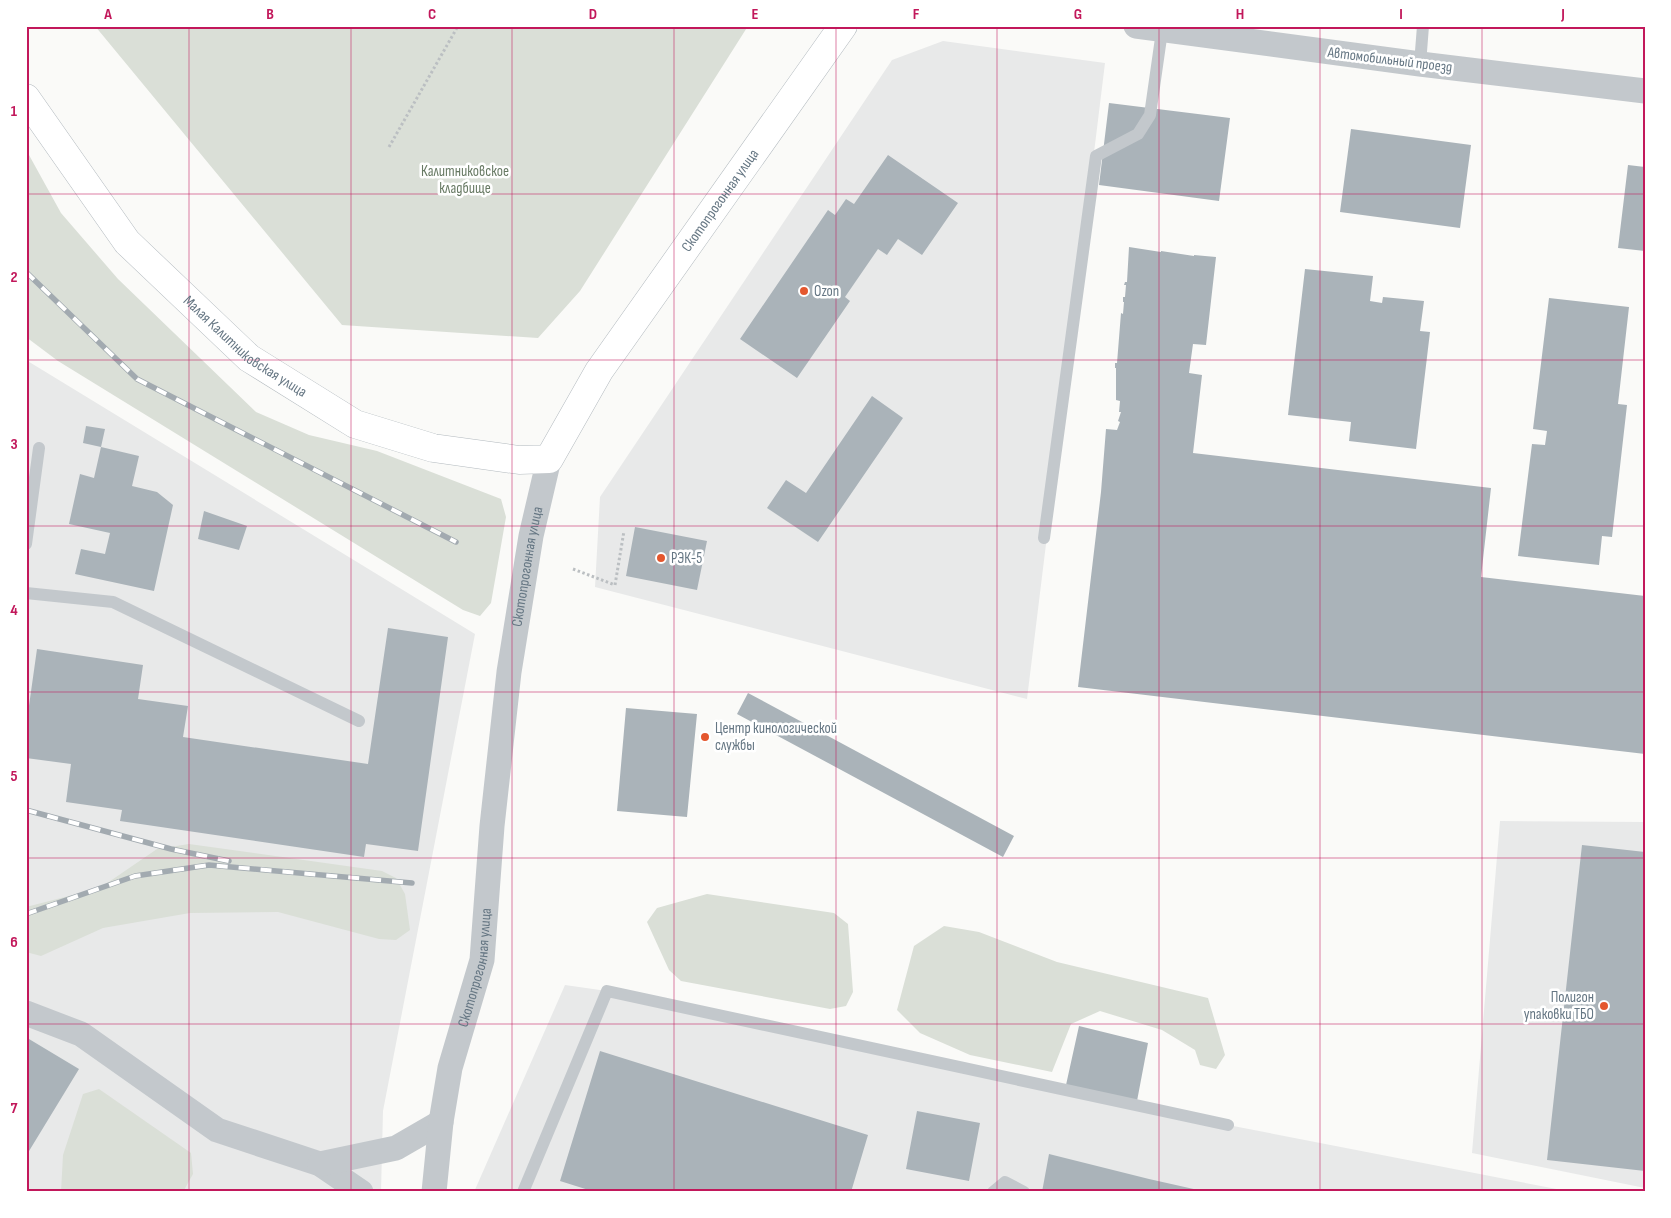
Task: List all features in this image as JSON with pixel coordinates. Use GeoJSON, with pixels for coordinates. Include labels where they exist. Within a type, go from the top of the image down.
{"type":"FeatureCollection","features":[{"type":"Feature","properties":{"kind":"street","name":"Скотопрогонная улица"},"geometry":{"type":"LineString","coordinates":[[434,1192],[441,1122],[450,1068],[482,960],[492,826],[509,672],[531,536],[549,459],[599,371],[843,26]]}},
{"type":"Feature","properties":{"kind":"street","name":"Автомобильный проезд"},"geometry":{"type":"LineString","coordinates":[[1136,26],[1162,31],[1420,64],[1645,91]]}},
{"type":"Feature","properties":{"kind":"street","name":"Малая Калитниковская улица"},"geometry":{"type":"LineString","coordinates":[[26,98],[127,242],[249,358],[355,424],[433,448],[519,460],[549,459]]}},
{"type":"Feature","properties":{"kind":"street"},"geometry":{"type":"LineString","coordinates":[[26,1013],[82,1034],[217,1130],[320,1164],[361,1192]]}},
{"type":"Feature","properties":{"kind":"street"},"geometry":{"type":"LineString","coordinates":[[320,1164],[396,1148],[441,1122]]}},
{"type":"Feature","properties":{"kind":"lane"},"geometry":{"type":"LineString","coordinates":[[1420,64],[1423,26]]}},
{"type":"Feature","properties":{"kind":"lane"},"geometry":{"type":"LineString","coordinates":[[1044,538],[1096,156],[1138,134],[1150,115],[1162,31]]}},
{"type":"Feature","properties":{"kind":"lane"},"geometry":{"type":"LineString","coordinates":[[26,544],[39,448]]}},
{"type":"Feature","properties":{"kind":"lane"},"geometry":{"type":"LineString","coordinates":[[26,593],[112,602],[358,721]]}},
{"type":"Feature","properties":{"kind":"lane"},"geometry":{"type":"LineString","coordinates":[[523,1192],[607,991],[1228,1125]]}},
{"type":"Feature","properties":{"kind":"lane"},"geometry":{"type":"LineString","coordinates":[[993,1192],[1005,1182],[1024,1192]]}},
{"type":"Feature","properties":{"kind":"path"},"geometry":{"type":"LineString","coordinates":[[389,147],[458,26]]}},
{"type":"Feature","properties":{"kind":"path"},"geometry":{"type":"LineString","coordinates":[[573,568],[615,584],[624,532]]}},
{"type":"Feature","properties":{"kind":"shaded area"},"geometry":{"type":"Polygon","coordinates":[[[943,41],[1105,63],[1027,699],[595,587],[600,497],[892,60],[943,41]]]}},
{"type":"Feature","properties":{"kind":"shaded area"},"geometry":{"type":"Polygon","coordinates":[[[26,360],[475,634],[383,1111],[381,1192],[26,1192],[26,360]]]}},
{"type":"Feature","properties":{"kind":"shaded area"},"geometry":{"type":"Polygon","coordinates":[[[1500,821],[1645,822],[1645,1188],[1472,1153],[1500,821]]]}},
{"type":"Feature","properties":{"kind":"shaded area"},"geometry":{"type":"Polygon","coordinates":[[[565,985],[607,991],[1228,1125],[1572,1192],[474,1192],[565,985]]]}},
{"type":"Feature","properties":{"kind":"green space","name":"Калитниковское кладбище"},"geometry":{"type":"Polygon","coordinates":[[[95,26],[748,26],[580,291],[538,338],[342,325],[95,26]]]}},
{"type":"Feature","properties":{"kind":"green space"},"geometry":{"type":"Polygon","coordinates":[[[26,153],[29,155],[61,213],[118,279],[256,412],[309,435],[377,451],[501,499],[506,517],[491,603],[480,616],[463,610],[58,361],[26,337],[26,153]]]}},
{"type":"Feature","properties":{"kind":"green space"},"geometry":{"type":"Polygon","coordinates":[[[189,844],[382,871],[396,878],[405,894],[410,930],[396,940],[379,939],[278,912],[190,913],[103,928],[41,956],[26,952],[26,907],[100,888],[157,849],[189,844]]]}},
{"type":"Feature","properties":{"kind":"green space"},"geometry":{"type":"Polygon","coordinates":[[[707,894],[834,913],[848,924],[853,992],[846,1006],[830,1009],[681,981],[669,970],[647,922],[657,908],[707,894]]]}},
{"type":"Feature","properties":{"kind":"green space"},"geometry":{"type":"Polygon","coordinates":[[[944,926],[979,932],[1057,962],[1208,998],[1225,1055],[1216,1069],[1200,1065],[1195,1050],[1162,1030],[1100,1011],[1071,1024],[1052,1072],[970,1055],[920,1033],[897,1010],[914,946],[944,926]]]}},
{"type":"Feature","properties":{"kind":"green space"},"geometry":{"type":"Polygon","coordinates":[[[99,1089],[191,1153],[193,1174],[183,1192],[61,1192],[63,1155],[83,1094],[99,1089]]]}},
{"type":"Feature","properties":{"kind":"building"},"geometry":{"type":"Polygon","coordinates":[[[1109,103],[1230,118],[1219,201],[1099,185],[1109,103]]]}},
{"type":"Feature","properties":{"kind":"building"},"geometry":{"type":"Polygon","coordinates":[[[1351,129],[1471,145],[1460,228],[1340,212],[1351,129]]]}},
{"type":"Feature","properties":{"kind":"building"},"geometry":{"type":"Polygon","coordinates":[[[888,155],[958,203],[922,255],[898,239],[887,255],[878,249],[845,297],[850,301],[797,378],[740,339],[828,210],[835,215],[846,199],[854,204],[888,155]]]}},
{"type":"Feature","properties":{"kind":"building"},"geometry":{"type":"Polygon","coordinates":[[[1628,165],[1645,167],[1645,251],[1618,248],[1628,165]]]}},
{"type":"Feature","properties":{"kind":"building"},"geometry":{"type":"Polygon","coordinates":[[[1129,247],[1194,256],[1216,257],[1206,345],[1193,344],[1189,373],[1202,375],[1193,453],[1491,488],[1481,577],[1645,596],[1645,754],[1078,687],[1101,492],[1106,429],[1117,430],[1120,422],[1118,421],[1121,412],[1119,412],[1120,401],[1116,400],[1115,363],[1117,363],[1121,313],[1123,314],[1123,297],[1125,297],[1126,285],[1124,285],[1127,282],[1129,247]]]}},
{"type":"Feature","properties":{"kind":"building"},"geometry":{"type":"Polygon","coordinates":[[[1305,269],[1373,276],[1370,301],[1382,303],[1383,297],[1424,301],[1420,331],[1430,332],[1416,449],[1349,441],[1351,422],[1288,415],[1305,269]]]}},
{"type":"Feature","properties":{"kind":"building"},"geometry":{"type":"Polygon","coordinates":[[[1549,298],[1629,307],[1618,404],[1627,405],[1612,537],[1602,536],[1599,565],[1518,556],[1532,444],[1545,445],[1547,431],[1533,429],[1549,298]]]}},
{"type":"Feature","properties":{"kind":"building"},"geometry":{"type":"Polygon","coordinates":[[[872,396],[903,418],[818,542],[767,508],[786,480],[806,493],[872,396]]]}},
{"type":"Feature","properties":{"kind":"building"},"geometry":{"type":"Polygon","coordinates":[[[86,426],[105,429],[101,447],[83,443],[86,426]]]}},
{"type":"Feature","properties":{"kind":"building"},"geometry":{"type":"Polygon","coordinates":[[[101,447],[139,456],[132,486],[157,492],[173,505],[154,591],[75,574],[81,549],[105,554],[110,533],[69,524],[80,474],[94,478],[101,447]]]}},
{"type":"Feature","properties":{"kind":"building"},"geometry":{"type":"Polygon","coordinates":[[[204,511],[247,526],[239,550],[198,539],[204,511]]]}},
{"type":"Feature","properties":{"kind":"building"},"geometry":{"type":"Polygon","coordinates":[[[635,527],[707,541],[697,590],[626,576],[635,527]]]}},
{"type":"Feature","properties":{"kind":"building"},"geometry":{"type":"Polygon","coordinates":[[[388,628],[448,637],[418,851],[366,844],[364,857],[120,821],[122,810],[66,802],[71,764],[26,758],[26,727],[37,649],[143,665],[138,699],[188,706],[183,737],[368,764],[388,628]]]}},
{"type":"Feature","properties":{"kind":"building"},"geometry":{"type":"Polygon","coordinates":[[[748,693],[1014,836],[1003,857],[737,714],[748,693]]]}},
{"type":"Feature","properties":{"kind":"building"},"geometry":{"type":"Polygon","coordinates":[[[626,708],[697,714],[687,817],[617,811],[626,708]]]}},
{"type":"Feature","properties":{"kind":"building","name":"Полигон упаковки ТБО"},"geometry":{"type":"Polygon","coordinates":[[[1582,845],[1645,852],[1645,1171],[1547,1160],[1582,845]]]}},
{"type":"Feature","properties":{"kind":"building"},"geometry":{"type":"Polygon","coordinates":[[[1079,1026],[1148,1043],[1137,1101],[1066,1085],[1079,1026]]]}},
{"type":"Feature","properties":{"kind":"building"},"geometry":{"type":"Polygon","coordinates":[[[29,1039],[79,1069],[26,1156],[26,1044],[29,1039]]]}},
{"type":"Feature","properties":{"kind":"building"},"geometry":{"type":"Polygon","coordinates":[[[600,1051],[868,1135],[851,1192],[595,1192],[560,1181],[600,1051]]]}},
{"type":"Feature","properties":{"kind":"building"},"geometry":{"type":"Polygon","coordinates":[[[917,1111],[980,1123],[969,1181],[906,1169],[917,1111]]]}},
{"type":"Feature","properties":{"kind":"building"},"geometry":{"type":"Polygon","coordinates":[[[1049,1154],[1149,1179],[1207,1192],[1042,1192],[1049,1154]]]}},
{"type":"Feature","properties":{"kind":"railway"},"geometry":{"type":"LineString","coordinates":[[26,272],[137,379],[456,542]]}},
{"type":"Feature","properties":{"kind":"railway"},"geometry":{"type":"LineString","coordinates":[[26,810],[171,849],[229,861]]}},
{"type":"Feature","properties":{"kind":"railway"},"geometry":{"type":"LineString","coordinates":[[26,914],[135,876],[209,865],[412,883]]}},
{"type":"Feature","properties":{"kind":"place","name":"Ozon"},"geometry":{"type":"Point","coordinates":[804,291]}},
{"type":"Feature","properties":{"kind":"place","name":"РЭК-5"},"geometry":{"type":"Point","coordinates":[661,558]}},
{"type":"Feature","properties":{"kind":"place","name":"Центр кинологической службы"},"geometry":{"type":"Point","coordinates":[705,737]}},
{"type":"Feature","properties":{"kind":"place","name":"Полигон упаковки ТБО"},"geometry":{"type":"Point","coordinates":[1604,1006]}}]}
